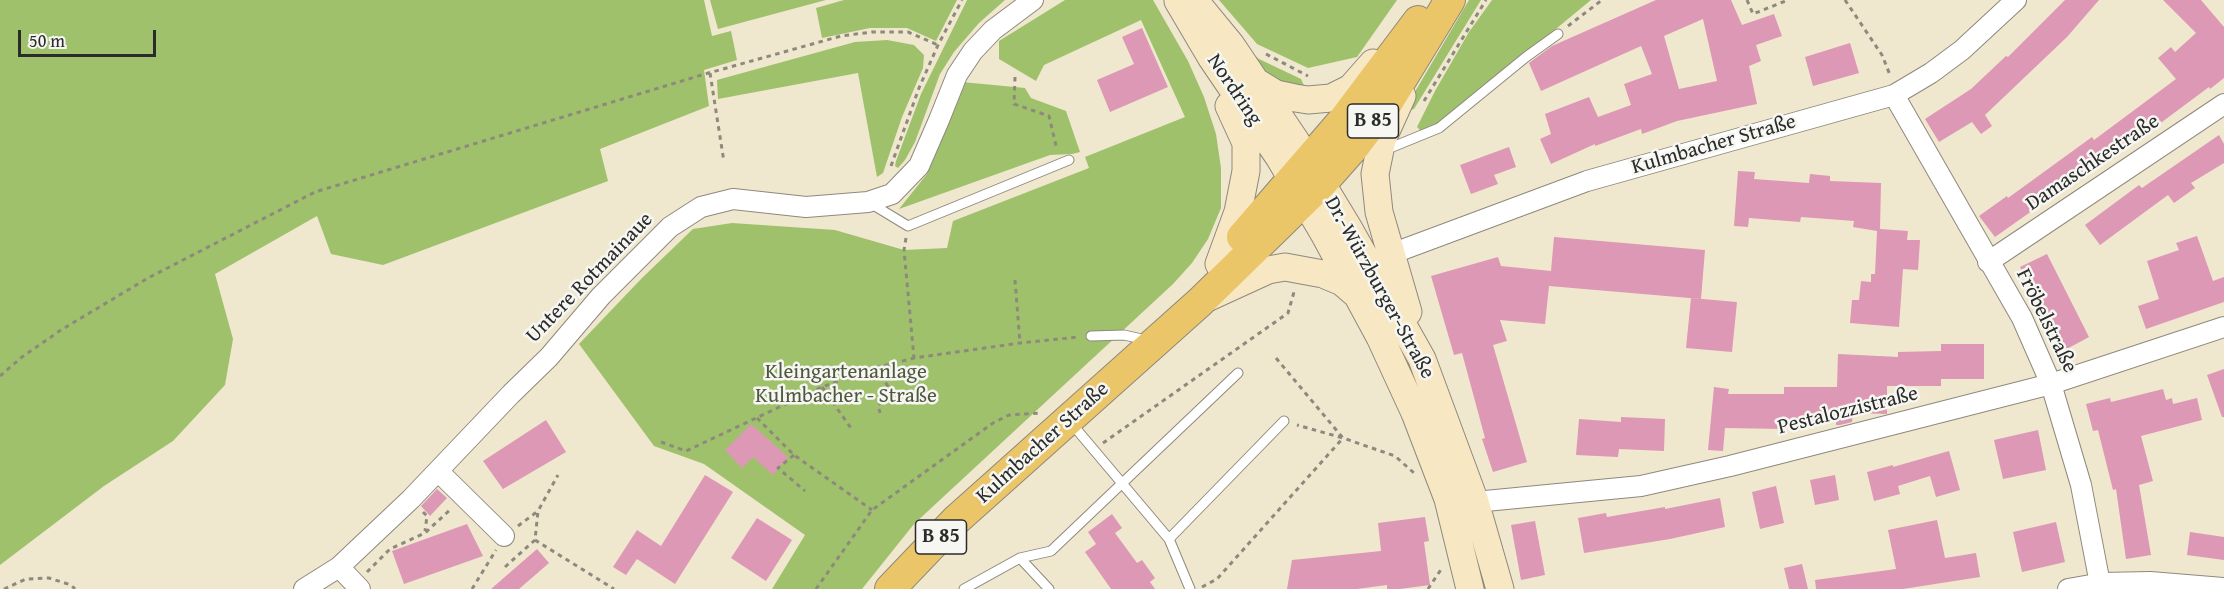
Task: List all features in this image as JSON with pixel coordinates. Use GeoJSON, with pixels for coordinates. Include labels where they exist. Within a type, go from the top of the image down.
{"type":"FeatureCollection","features":[{"type":"Feature","properties":{"kind":"main road","name":"Nordring"},"geometry":{"type":"LineString","coordinates":[[1177,0],[1211,57],[1307,182]]}},
{"type":"Feature","properties":{"kind":"main road","name":"Nordring"},"geometry":{"type":"LineString","coordinates":[[1194,0],[1231,45],[1258,83],[1307,182]]}},
{"type":"Feature","properties":{"kind":"main road","name":"B 85"},"geometry":{"type":"LineString","coordinates":[[1411,47],[1434,0]]}},
{"type":"Feature","properties":{"kind":"main road","name":"B 85"},"geometry":{"type":"LineString","coordinates":[[1307,182],[1344,118],[1411,47],[1450,0]]}},
{"type":"Feature","properties":{"kind":"main road"},"geometry":{"type":"LineString","coordinates":[[1258,83],[1276,94],[1295,98],[1308,100],[1331,98],[1351,88],[1385,52],[1411,47],[1410,79],[1391,117],[1378,153],[1375,174],[1379,212],[1422,359]]}},
{"type":"Feature","properties":{"kind":"main road"},"geometry":{"type":"LineString","coordinates":[[1211,57],[1223,93],[1243,134],[1247,153],[1243,190],[1219,264]]}},
{"type":"Feature","properties":{"kind":"main road","name":"Kulmbacher Straße"},"geometry":{"type":"LineString","coordinates":[[1200,302],[1219,264],[1307,182]]}},
{"type":"Feature","properties":{"kind":"main road","name":"Kulmbacher Straße"},"geometry":{"type":"LineString","coordinates":[[890,589],[956,521],[1200,302],[1307,182]]}},
{"type":"Feature","properties":{"kind":"main road","name":"Dr.-Würzburger-Straße"},"geometry":{"type":"LineString","coordinates":[[1307,182],[1358,296],[1416,413],[1448,499],[1470,589]]}},
{"type":"Feature","properties":{"kind":"main road","name":"Dr.-Würzburger-Straße"},"geometry":{"type":"LineString","coordinates":[[1307,182],[1422,359],[1475,502],[1500,589]]}},
{"type":"Feature","properties":{"kind":"main road"},"geometry":{"type":"LineString","coordinates":[[1200,302],[1268,270],[1285,267],[1301,268],[1323,274],[1342,282],[1358,296]]}},
{"type":"Feature","properties":{"kind":"street","name":"Untere Rotmainaue"},"geometry":{"type":"LineString","coordinates":[[304,589],[339,567],[439,472],[511,394],[549,357],[600,296],[670,227],[701,207],[733,199],[806,207],[868,202],[892,194],[919,166],[957,75],[973,51],[993,30],[1033,0]]}},
{"type":"Feature","properties":{"kind":"street","name":"Kulmbacher Straße"},"geometry":{"type":"LineString","coordinates":[[1391,254],[1587,181],[1894,95],[1962,50],[2016,0]]}},
{"type":"Feature","properties":{"kind":"street","name":"Fröbelstraße"},"geometry":{"type":"LineString","coordinates":[[1894,95],[2022,318],[2051,384],[2081,485],[2101,586]]}},
{"type":"Feature","properties":{"kind":"street","name":"Damaschkestraße"},"geometry":{"type":"LineString","coordinates":[[1988,261],[2224,104]]}},
{"type":"Feature","properties":{"kind":"street","name":"Pestalozzistraße"},"geometry":{"type":"LineString","coordinates":[[1475,502],[1641,486],[1730,466],[2051,384],[2224,327]]}},
{"type":"Feature","properties":{"kind":"street"},"geometry":{"type":"LineString","coordinates":[[439,472],[504,536]]}},
{"type":"Feature","properties":{"kind":"street"},"geometry":{"type":"LineString","coordinates":[[339,567],[357,586]]}},
{"type":"Feature","properties":{"kind":"street"},"geometry":{"type":"LineString","coordinates":[[2068,589],[2150,582],[2224,588]]}},
{"type":"Feature","properties":{"kind":"lane"},"geometry":{"type":"LineString","coordinates":[[1378,153],[1439,128],[1558,34]]}},
{"type":"Feature","properties":{"kind":"lane"},"geometry":{"type":"LineString","coordinates":[[868,202],[908,226],[1065,162]]}},
{"type":"Feature","properties":{"kind":"lane"},"geometry":{"type":"LineString","coordinates":[[1091,336],[1124,335],[1155,342]]}},
{"type":"Feature","properties":{"kind":"lane"},"geometry":{"type":"LineString","coordinates":[[964,589],[1020,558],[1052,551],[1238,373]]}},
{"type":"Feature","properties":{"kind":"lane"},"geometry":{"type":"LineString","coordinates":[[1068,420],[1169,538],[1190,589]]}},
{"type":"Feature","properties":{"kind":"lane"},"geometry":{"type":"LineString","coordinates":[[1169,538],[1284,421]]}},
{"type":"Feature","properties":{"kind":"lane"},"geometry":{"type":"LineString","coordinates":[[1020,558],[1049,589]]}},
{"type":"Feature","properties":{"kind":"path"},"geometry":{"type":"LineString","coordinates":[[892,194],[888,179],[894,155],[919,88],[938,45],[962,0]]}},
{"type":"Feature","properties":{"kind":"path"},"geometry":{"type":"LineString","coordinates":[[1422,104],[1486,0]]}},
{"type":"Feature","properties":{"kind":"path"},"geometry":{"type":"LineString","coordinates":[[1558,34],[1602,0]]}},
{"type":"Feature","properties":{"kind":"path"},"geometry":{"type":"LineString","coordinates":[[1747,0],[1753,14],[1788,0]]}},
{"type":"Feature","properties":{"kind":"path"},"geometry":{"type":"LineString","coordinates":[[1845,0],[1882,55],[1890,74],[1894,95]]}},
{"type":"Feature","properties":{"kind":"path"},"geometry":{"type":"LineString","coordinates":[[0,376],[22,357],[61,330],[148,278],[315,192],[841,36],[872,32],[908,32],[938,45]]}},
{"type":"Feature","properties":{"kind":"path"},"geometry":{"type":"LineString","coordinates":[[710,73],[724,162]]}},
{"type":"Feature","properties":{"kind":"path"},"geometry":{"type":"LineString","coordinates":[[1015,77],[1014,104],[1050,116],[1065,162]]}},
{"type":"Feature","properties":{"kind":"path"},"geometry":{"type":"LineString","coordinates":[[904,250],[914,358]]}},
{"type":"Feature","properties":{"kind":"path"},"geometry":{"type":"LineString","coordinates":[[1094,449],[1288,314],[1301,268]]}},
{"type":"Feature","properties":{"kind":"path"},"geometry":{"type":"LineString","coordinates":[[1015,280],[1020,343]]}},
{"type":"Feature","properties":{"kind":"path"},"geometry":{"type":"LineString","coordinates":[[661,442],[686,451],[822,387],[875,368],[914,358],[1020,343],[1091,336]]}},
{"type":"Feature","properties":{"kind":"path"},"geometry":{"type":"LineString","coordinates":[[1276,358],[1343,438]]}},
{"type":"Feature","properties":{"kind":"path"},"geometry":{"type":"LineString","coordinates":[[875,368],[893,393],[878,405],[880,413]]}},
{"type":"Feature","properties":{"kind":"path"},"geometry":{"type":"LineString","coordinates":[[822,387],[853,432]]}},
{"type":"Feature","properties":{"kind":"path"},"geometry":{"type":"LineString","coordinates":[[816,589],[872,510],[993,423],[1009,415],[1033,413]]}},
{"type":"Feature","properties":{"kind":"path"},"geometry":{"type":"LineString","coordinates":[[757,418],[794,455],[872,510]]}},
{"type":"Feature","properties":{"kind":"path"},"geometry":{"type":"LineString","coordinates":[[1284,421],[1395,456],[1419,477]]}},
{"type":"Feature","properties":{"kind":"path"},"geometry":{"type":"LineString","coordinates":[[1197,589],[1217,579],[1343,438]]}},
{"type":"Feature","properties":{"kind":"path"},"geometry":{"type":"LineString","coordinates":[[794,455],[778,468],[805,491]]}},
{"type":"Feature","properties":{"kind":"path"},"geometry":{"type":"LineString","coordinates":[[505,567],[535,540],[538,511],[558,475]]}},
{"type":"Feature","properties":{"kind":"path"},"geometry":{"type":"LineString","coordinates":[[357,586],[390,549],[425,533],[464,497]]}},
{"type":"Feature","properties":{"kind":"path"},"geometry":{"type":"LineString","coordinates":[[535,540],[614,589]]}},
{"type":"Feature","properties":{"kind":"path"},"geometry":{"type":"LineString","coordinates":[[1428,589],[1445,565]]}},
{"type":"Feature","properties":{"kind":"path"},"geometry":{"type":"LineString","coordinates":[[4,589],[26,579],[49,578],[71,585],[75,589]]}},
{"type":"Feature","properties":{"kind":"green space"},"geometry":{"type":"Polygon","coordinates":[[[0,0],[704,0],[712,36],[731,31],[737,60],[704,70],[709,106],[600,149],[608,181],[383,265],[331,254],[317,216],[215,274],[233,339],[225,385],[173,441],[104,486],[0,565],[0,0]]]}},
{"type":"Feature","properties":{"kind":"green space"},"geometry":{"type":"Polygon","coordinates":[[[710,0],[826,0],[718,29],[710,0]]]}},
{"type":"Feature","properties":{"kind":"green space"},"geometry":{"type":"Polygon","coordinates":[[[844,0],[957,0],[936,41],[907,28],[870,28],[822,38],[816,8],[844,0]]]}},
{"type":"Feature","properties":{"kind":"green space"},"geometry":{"type":"Polygon","coordinates":[[[967,0],[1005,0],[979,23],[954,52],[940,74],[915,142],[898,168],[895,166],[896,161],[921,94],[967,0]]]}},
{"type":"Feature","properties":{"kind":"green space","name":"Kleingartenanlage Kulmbacher - Straße"},"geometry":{"type":"Polygon","coordinates":[[[1065,0],[1153,0],[1188,61],[1204,97],[1216,134],[1221,168],[1221,208],[1208,239],[1192,263],[1173,284],[914,524],[862,589],[772,589],[805,535],[704,464],[654,446],[579,344],[693,229],[732,223],[835,230],[904,250],[947,248],[953,221],[1089,168],[1085,157],[1185,117],[1141,20],[1044,65],[1036,81],[999,59],[999,41],[1065,0]]]}},
{"type":"Feature","properties":{"kind":"green space"},"geometry":{"type":"Polygon","coordinates":[[[1219,0],[1397,0],[1357,57],[1308,68],[1257,44],[1219,0]]]}},
{"type":"Feature","properties":{"kind":"green space"},"geometry":{"type":"Polygon","coordinates":[[[1469,0],[1481,0],[1414,109],[1403,112],[1469,0]]]}},
{"type":"Feature","properties":{"kind":"green space"},"geometry":{"type":"Polygon","coordinates":[[[1492,0],[1591,0],[1426,136],[1417,127],[1469,32],[1492,0]]]}},
{"type":"Feature","properties":{"kind":"green space"},"geometry":{"type":"Polygon","coordinates":[[[887,40],[914,45],[924,55],[923,68],[902,117],[883,173],[877,177],[858,73],[718,99],[717,80],[855,42],[887,40]]]}},
{"type":"Feature","properties":{"kind":"green space"},"geometry":{"type":"Polygon","coordinates":[[[1244,46],[1259,59],[1301,79],[1307,92],[1263,75],[1244,46]]]}},
{"type":"Feature","properties":{"kind":"green space"},"geometry":{"type":"Polygon","coordinates":[[[962,82],[1025,88],[1031,98],[1066,111],[1080,152],[1050,155],[899,209],[927,174],[962,82]]]}},
{"type":"Feature","properties":{"kind":"building"},"geometry":{"type":"Polygon","coordinates":[[[1656,0],[1731,0],[1742,25],[1774,14],[1782,36],[1756,45],[1761,61],[1749,66],[1757,104],[1677,121],[1642,134],[1641,129],[1595,146],[1595,144],[1551,164],[1540,139],[1551,134],[1545,114],[1589,97],[1598,117],[1631,105],[1624,84],[1652,74],[1641,46],[1541,91],[1529,63],[1552,46],[1656,0]],[[1703,19],[1664,36],[1679,89],[1717,81],[1703,19]]]}},
{"type":"Feature","properties":{"kind":"building"},"geometry":{"type":"Polygon","coordinates":[[[2065,0],[2099,0],[2067,37],[1985,115],[1992,126],[1981,134],[1972,122],[1939,142],[1925,119],[1971,89],[2006,56],[2008,57],[2065,0]]]}},
{"type":"Feature","properties":{"kind":"building"},"geometry":{"type":"Polygon","coordinates":[[[2163,0],[2201,0],[2224,27],[2224,78],[2123,151],[2121,148],[1995,237],[1979,216],[2007,196],[2008,198],[2092,137],[2094,140],[2176,79],[2158,58],[2171,47],[2175,52],[2196,33],[2163,0]]]}},
{"type":"Feature","properties":{"kind":"building"},"geometry":{"type":"Polygon","coordinates":[[[1142,28],[1168,87],[1110,112],[1097,80],[1134,64],[1122,37],[1142,28]]]}},
{"type":"Feature","properties":{"kind":"building"},"geometry":{"type":"Polygon","coordinates":[[[1850,43],[1859,73],[1813,86],[1805,57],[1850,43]]]}},
{"type":"Feature","properties":{"kind":"building"},"geometry":{"type":"Polygon","coordinates":[[[2219,135],[2224,144],[2224,163],[2191,183],[2195,188],[2174,203],[2168,195],[2100,245],[2085,225],[2139,185],[2142,188],[2219,135]]]}},
{"type":"Feature","properties":{"kind":"building"},"geometry":{"type":"Polygon","coordinates":[[[1509,147],[1516,167],[1494,175],[1498,184],[1471,194],[1460,165],[1509,147]]]}},
{"type":"Feature","properties":{"kind":"building"},"geometry":{"type":"Polygon","coordinates":[[[1738,171],[1755,172],[1754,179],[1809,183],[1810,174],[1830,176],[1830,181],[1881,183],[1880,229],[1908,231],[1907,240],[1920,240],[1918,270],[1903,269],[1899,327],[1850,323],[1852,300],[1859,300],[1861,281],[1871,282],[1871,274],[1875,274],[1877,231],[1853,227],[1854,221],[1801,217],[1800,222],[1749,218],[1748,227],[1734,226],[1738,171]]]}},
{"type":"Feature","properties":{"kind":"building"},"geometry":{"type":"Polygon","coordinates":[[[2197,236],[2213,281],[2224,277],[2224,302],[2146,329],[2138,306],[2159,299],[2147,261],[2179,250],[2176,243],[2197,236]]]}},
{"type":"Feature","properties":{"kind":"building"},"geometry":{"type":"Polygon","coordinates":[[[1554,237],[1705,250],[1701,299],[1549,286],[1545,324],[1500,320],[1507,341],[1493,345],[1527,462],[1493,472],[1482,439],[1485,438],[1462,353],[1454,355],[1431,276],[1498,257],[1501,266],[1551,271],[1554,237]]]}},
{"type":"Feature","properties":{"kind":"building"},"geometry":{"type":"Polygon","coordinates":[[[2047,254],[2089,337],[2063,351],[2020,267],[2047,254]]]}},
{"type":"Feature","properties":{"kind":"building"},"geometry":{"type":"Polygon","coordinates":[[[1691,298],[1737,302],[1732,352],[1686,348],[1691,298]]]}},
{"type":"Feature","properties":{"kind":"building"},"geometry":{"type":"Polygon","coordinates":[[[1941,344],[1984,344],[1984,379],[1941,379],[1941,386],[1887,386],[1887,414],[1853,413],[1852,422],[1840,425],[1836,425],[1836,422],[1784,422],[1784,429],[1725,428],[1723,451],[1708,450],[1714,387],[1729,389],[1728,394],[1784,394],[1784,387],[1837,387],[1838,354],[1898,357],[1898,352],[1941,351],[1941,344]]]}},
{"type":"Feature","properties":{"kind":"building"},"geometry":{"type":"Polygon","coordinates":[[[2224,369],[2224,417],[2222,417],[2207,375],[2224,369]]]}},
{"type":"Feature","properties":{"kind":"building"},"geometry":{"type":"Polygon","coordinates":[[[2163,389],[2166,400],[2172,398],[2173,404],[2197,398],[2202,420],[2141,436],[2153,481],[2139,485],[2151,555],[2126,559],[2116,489],[2113,490],[2098,430],[2093,431],[2086,404],[2110,398],[2111,402],[2163,389]]]}},
{"type":"Feature","properties":{"kind":"building"},"geometry":{"type":"Polygon","coordinates":[[[1621,417],[1665,419],[1664,451],[1619,449],[1618,457],[1576,455],[1579,419],[1621,422],[1621,417]]]}},
{"type":"Feature","properties":{"kind":"building"},"geometry":{"type":"Polygon","coordinates":[[[546,420],[566,452],[503,489],[483,461],[546,420]]]}},
{"type":"Feature","properties":{"kind":"building"},"geometry":{"type":"Polygon","coordinates":[[[751,424],[788,457],[773,475],[753,457],[742,468],[725,450],[751,424]]]}},
{"type":"Feature","properties":{"kind":"building"},"geometry":{"type":"Polygon","coordinates":[[[2038,430],[2046,470],[2003,479],[1994,440],[2038,430]]]}},
{"type":"Feature","properties":{"kind":"building"},"geometry":{"type":"Polygon","coordinates":[[[1949,451],[1960,490],[1936,497],[1930,476],[1898,486],[1900,494],[1874,501],[1867,472],[1949,451]]]}},
{"type":"Feature","properties":{"kind":"building"},"geometry":{"type":"Polygon","coordinates":[[[705,475],[733,492],[675,584],[637,559],[626,575],[613,567],[637,530],[661,546],[705,475]]]}},
{"type":"Feature","properties":{"kind":"building"},"geometry":{"type":"Polygon","coordinates":[[[1835,475],[1839,500],[1815,505],[1810,480],[1835,475]]]}},
{"type":"Feature","properties":{"kind":"building"},"geometry":{"type":"Polygon","coordinates":[[[1776,486],[1784,523],[1760,529],[1752,492],[1776,486]]]}},
{"type":"Feature","properties":{"kind":"building"},"geometry":{"type":"Polygon","coordinates":[[[437,489],[447,498],[430,516],[421,506],[437,489]]]}},
{"type":"Feature","properties":{"kind":"building"},"geometry":{"type":"Polygon","coordinates":[[[1720,498],[1725,527],[1670,539],[1584,553],[1578,518],[1606,513],[1607,517],[1665,507],[1665,509],[1720,498]]]}},
{"type":"Feature","properties":{"kind":"building"},"geometry":{"type":"Polygon","coordinates":[[[1112,514],[1122,528],[1115,533],[1137,563],[1142,560],[1155,578],[1150,582],[1155,589],[1111,589],[1085,552],[1096,544],[1088,532],[1112,514]]]}},
{"type":"Feature","properties":{"kind":"building"},"geometry":{"type":"Polygon","coordinates":[[[1425,517],[1429,541],[1424,542],[1430,585],[1400,589],[1387,589],[1387,585],[1357,589],[1287,589],[1292,560],[1381,551],[1378,523],[1425,517]]]}},
{"type":"Feature","properties":{"kind":"building"},"geometry":{"type":"Polygon","coordinates":[[[757,518],[792,540],[766,581],[731,558],[757,518]]]}},
{"type":"Feature","properties":{"kind":"building"},"geometry":{"type":"Polygon","coordinates":[[[1937,520],[1945,558],[1976,553],[1980,577],[1903,589],[1816,589],[1815,580],[1896,569],[1888,530],[1937,520]]]}},
{"type":"Feature","properties":{"kind":"building"},"geometry":{"type":"Polygon","coordinates":[[[1535,521],[1545,575],[1521,580],[1511,525],[1535,521]]]}},
{"type":"Feature","properties":{"kind":"building"},"geometry":{"type":"Polygon","coordinates":[[[2056,522],[2065,562],[2022,572],[2013,532],[2056,522]]]}},
{"type":"Feature","properties":{"kind":"building"},"geometry":{"type":"Polygon","coordinates":[[[467,524],[483,556],[404,584],[392,551],[467,524]]]}},
{"type":"Feature","properties":{"kind":"building"},"geometry":{"type":"Polygon","coordinates":[[[2190,532],[2224,537],[2224,560],[2187,555],[2190,532]]]}},
{"type":"Feature","properties":{"kind":"building"},"geometry":{"type":"Polygon","coordinates":[[[537,549],[549,563],[519,589],[491,589],[537,549]]]}},
{"type":"Feature","properties":{"kind":"building"},"geometry":{"type":"Polygon","coordinates":[[[1802,564],[1808,589],[1789,589],[1784,568],[1802,564]]]}}]}
